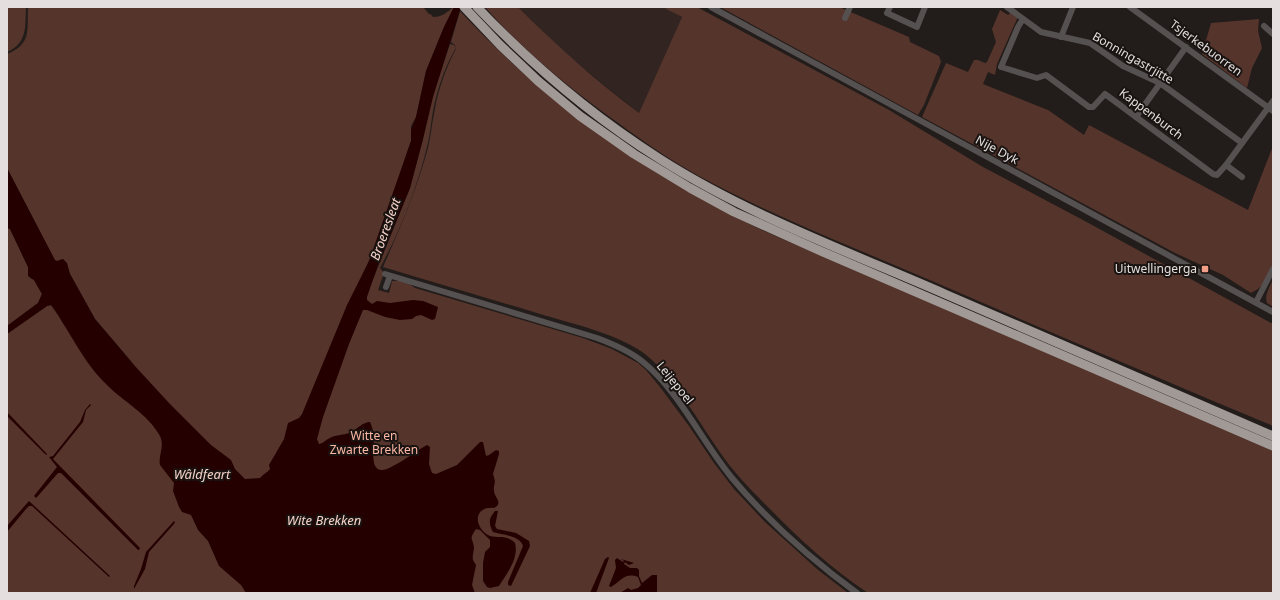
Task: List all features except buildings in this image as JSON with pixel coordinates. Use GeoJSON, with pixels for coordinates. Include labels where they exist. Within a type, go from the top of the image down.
{"type":"FeatureCollection","features":[{"type":"Feature","properties":{"kind":"highway"},"geometry":{"type":"LineString","coordinates":[[464,7],[500,45],[533,76],[580,116],[634,154],[690,188],[734,212],[823,252],[1273,446]]}},
{"type":"Feature","properties":{"kind":"highway"},"geometry":{"type":"LineString","coordinates":[[477,7],[537,66],[590,110],[661,160],[712,189],[759,213],[818,239],[1273,436]]}},
{"type":"Feature","properties":{"kind":"street","name":"Nije Dyk"},"geometry":{"type":"LineString","coordinates":[[711,7],[1273,312]]}},
{"type":"Feature","properties":{"kind":"street"},"geometry":{"type":"LineString","coordinates":[[845,18],[850,7]]}},
{"type":"Feature","properties":{"kind":"street"},"geometry":{"type":"LineString","coordinates":[[890,7],[887,13],[916,27],[925,7]]}},
{"type":"Feature","properties":{"kind":"street","name":"Bonningastrjitte"},"geometry":{"type":"LineString","coordinates":[[1007,7],[1041,32],[1090,43],[1123,66],[1160,83],[1242,143]]}},
{"type":"Feature","properties":{"kind":"street"},"geometry":{"type":"LineString","coordinates":[[1062,36],[1073,7]]}},
{"type":"Feature","properties":{"kind":"street","name":"Tsjerkebuorren"},"geometry":{"type":"LineString","coordinates":[[1133,8],[1271,109]]}},
{"type":"Feature","properties":{"kind":"street","name":"Kappenburch"},"geometry":{"type":"LineString","coordinates":[[1023,19],[1018,27],[1001,67],[1037,78],[1046,75],[1089,107],[1093,107],[1105,94],[1213,174],[1217,175],[1226,166]]}},
{"type":"Feature","properties":{"kind":"street"},"geometry":{"type":"LineString","coordinates":[[1264,26],[1273,34]]}},
{"type":"Feature","properties":{"kind":"street"},"geometry":{"type":"LineString","coordinates":[[1136,117],[1186,47]]}},
{"type":"Feature","properties":{"kind":"street"},"geometry":{"type":"LineString","coordinates":[[1242,177],[1226,166],[1242,143],[1271,109],[1273,101]]}},
{"type":"Feature","properties":{"kind":"street"},"geometry":{"type":"LineString","coordinates":[[1256,302],[1273,269]]}},
{"type":"Feature","properties":{"kind":"street","name":"Leijepoel"},"geometry":{"type":"LineString","coordinates":[[386,287],[388,275],[597,338],[629,353],[648,367],[666,387],[717,459],[747,495],[771,520],[807,553],[857,593]]}},
{"type":"Feature","properties":{"kind":"shaded area"},"geometry":{"type":"Polygon","coordinates":[[[518,7],[667,7],[667,9],[682,17],[639,113],[563,51],[518,7]]]}},
{"type":"Feature","properties":{"kind":"green space"},"geometry":{"type":"Polygon","coordinates":[[[7,7],[26,7],[25,27],[22,39],[19,44],[7,52],[7,7]]]}},
{"type":"Feature","properties":{"kind":"green space","name":"Witte en Zwarte Brekken"},"geometry":{"type":"Polygon","coordinates":[[[28,7],[423,7],[429,14],[431,15],[430,13],[433,17],[436,17],[454,7],[426,71],[416,117],[411,126],[411,141],[381,231],[362,276],[372,282],[410,188],[432,97],[450,44],[454,45],[456,48],[445,70],[437,95],[423,162],[402,223],[380,268],[384,273],[378,290],[389,293],[392,281],[405,281],[415,288],[583,338],[612,349],[638,363],[660,387],[734,489],[765,522],[817,569],[848,593],[7,593],[7,334],[47,306],[51,305],[58,315],[95,322],[137,368],[95,319],[63,259],[55,261],[7,168],[7,54],[21,46],[24,41],[28,29],[28,7]]]}},
{"type":"Feature","properties":{"kind":"green space"},"geometry":{"type":"Polygon","coordinates":[[[485,7],[518,7],[577,62],[639,113],[682,17],[666,9],[667,7],[697,7],[889,110],[983,167],[1273,324],[1273,426],[813,231],[725,190],[697,175],[651,146],[574,90],[528,51],[485,7]]]}},
{"type":"Feature","properties":{"kind":"green space"},"geometry":{"type":"Polygon","coordinates":[[[720,7],[839,7],[909,37],[910,42],[939,56],[941,62],[924,105],[918,115],[720,7]]]}},
{"type":"Feature","properties":{"kind":"green space"},"geometry":{"type":"Polygon","coordinates":[[[1000,10],[1008,15],[1011,12],[1017,17],[1017,19],[997,64],[995,75],[988,72],[983,84],[1048,110],[1084,135],[1089,125],[1248,210],[1273,146],[1273,267],[1258,289],[1251,293],[1223,275],[1175,253],[922,117],[946,63],[968,72],[974,60],[985,63],[987,62],[996,42],[992,29],[1000,10]]]}},
{"type":"Feature","properties":{"kind":"green space"},"geometry":{"type":"Polygon","coordinates":[[[460,11],[493,45],[564,107],[600,135],[678,186],[762,230],[1273,450],[1273,593],[868,593],[816,553],[780,520],[745,484],[724,458],[667,376],[645,354],[635,347],[595,330],[383,267],[408,208],[424,163],[438,94],[446,70],[456,49],[455,45],[451,42],[460,11]]]}},
{"type":"Feature","properties":{"kind":"green space"},"geometry":{"type":"Polygon","coordinates":[[[1259,19],[1258,31],[1262,48],[1252,68],[1247,88],[1202,54],[1211,23],[1259,19]]]}},
{"type":"Feature","properties":{"kind":"green space"},"geometry":{"type":"Polygon","coordinates":[[[7,228],[10,229],[28,267],[30,278],[34,280],[42,294],[38,303],[7,326],[7,228]]]}},
{"type":"Feature","properties":{"kind":"green space"},"geometry":{"type":"Polygon","coordinates":[[[1273,279],[1273,307],[1267,303],[1266,297],[1273,279]]]}},
{"type":"Feature","properties":{"kind":"water","name":"Wite Brekken"},"geometry":{"type":"Polygon","coordinates":[[[454,7],[461,7],[433,97],[410,188],[378,265],[367,297],[367,300],[372,304],[377,301],[390,303],[413,300],[423,301],[438,307],[435,319],[432,320],[421,315],[412,319],[400,320],[363,310],[349,344],[323,417],[317,439],[319,444],[321,444],[332,437],[348,433],[362,424],[370,422],[374,435],[373,458],[374,464],[377,468],[381,470],[387,469],[427,445],[430,447],[429,464],[432,473],[436,474],[457,465],[480,442],[483,442],[486,456],[496,450],[499,451],[493,474],[495,480],[494,493],[498,500],[498,504],[494,508],[482,510],[479,514],[478,522],[483,531],[488,535],[507,538],[515,543],[516,549],[514,560],[499,586],[490,588],[487,587],[483,581],[483,563],[485,552],[490,547],[490,540],[480,530],[476,529],[472,535],[474,547],[473,560],[476,565],[472,585],[475,593],[246,593],[241,585],[219,566],[208,541],[198,530],[191,515],[182,512],[179,507],[173,491],[174,483],[160,465],[162,444],[160,436],[155,428],[95,372],[51,305],[47,306],[7,334],[7,326],[38,303],[42,294],[34,280],[28,276],[28,267],[10,229],[7,228],[7,168],[55,260],[57,261],[63,259],[67,263],[70,274],[95,319],[169,403],[211,445],[231,460],[235,469],[245,479],[260,478],[270,469],[269,465],[284,439],[288,423],[299,418],[302,414],[347,305],[369,261],[411,141],[411,130],[416,117],[426,71],[454,7]]]}},
{"type":"Feature","properties":{"kind":"water"},"geometry":{"type":"Polygon","coordinates":[[[90,404],[91,405],[86,410],[83,422],[53,459],[140,548],[139,550],[61,473],[58,473],[36,498],[34,496],[57,467],[49,457],[53,456],[80,422],[85,410],[90,404]]]}},
{"type":"Feature","properties":{"kind":"water"},"geometry":{"type":"Polygon","coordinates":[[[7,412],[47,454],[47,455],[7,416],[7,412]]]}},
{"type":"Feature","properties":{"kind":"water"},"geometry":{"type":"Polygon","coordinates":[[[29,501],[110,576],[109,577],[32,506],[29,506],[26,509],[7,532],[7,526],[29,501]]]}},
{"type":"Feature","properties":{"kind":"water"},"geometry":{"type":"Polygon","coordinates":[[[495,511],[498,511],[495,526],[497,529],[516,533],[529,541],[530,546],[511,586],[508,585],[508,582],[523,546],[521,542],[515,538],[493,532],[490,526],[490,521],[491,516],[495,511]]]}},
{"type":"Feature","properties":{"kind":"water"},"geometry":{"type":"Polygon","coordinates":[[[174,521],[174,524],[149,552],[145,569],[134,589],[146,552],[174,521]]]}},
{"type":"Feature","properties":{"kind":"water"},"geometry":{"type":"Polygon","coordinates":[[[608,557],[609,558],[596,593],[590,593],[605,559],[608,557]]]}},
{"type":"Feature","properties":{"kind":"water"},"geometry":{"type":"Polygon","coordinates":[[[617,558],[623,562],[624,561],[621,559],[634,563],[629,565],[625,562],[624,564],[630,568],[637,568],[639,570],[639,576],[642,583],[652,575],[657,575],[657,593],[620,593],[628,588],[631,590],[638,588],[641,585],[638,577],[630,575],[621,579],[611,587],[609,586],[616,568],[615,560],[617,558]]]}},
{"type":"Feature","properties":{"kind":"place","name":"Uitwellingerga"},"geometry":{"type":"Point","coordinates":[1205,269]}},
{"type":"Feature","properties":{"kind":"water label","name":"Broeresleat"},"geometry":{"type":"Point","coordinates":[385,229]}},
{"type":"Feature","properties":{"kind":"water label","name":"Wâldfeart"},"geometry":{"type":"Point","coordinates":[202,474]}}]}
